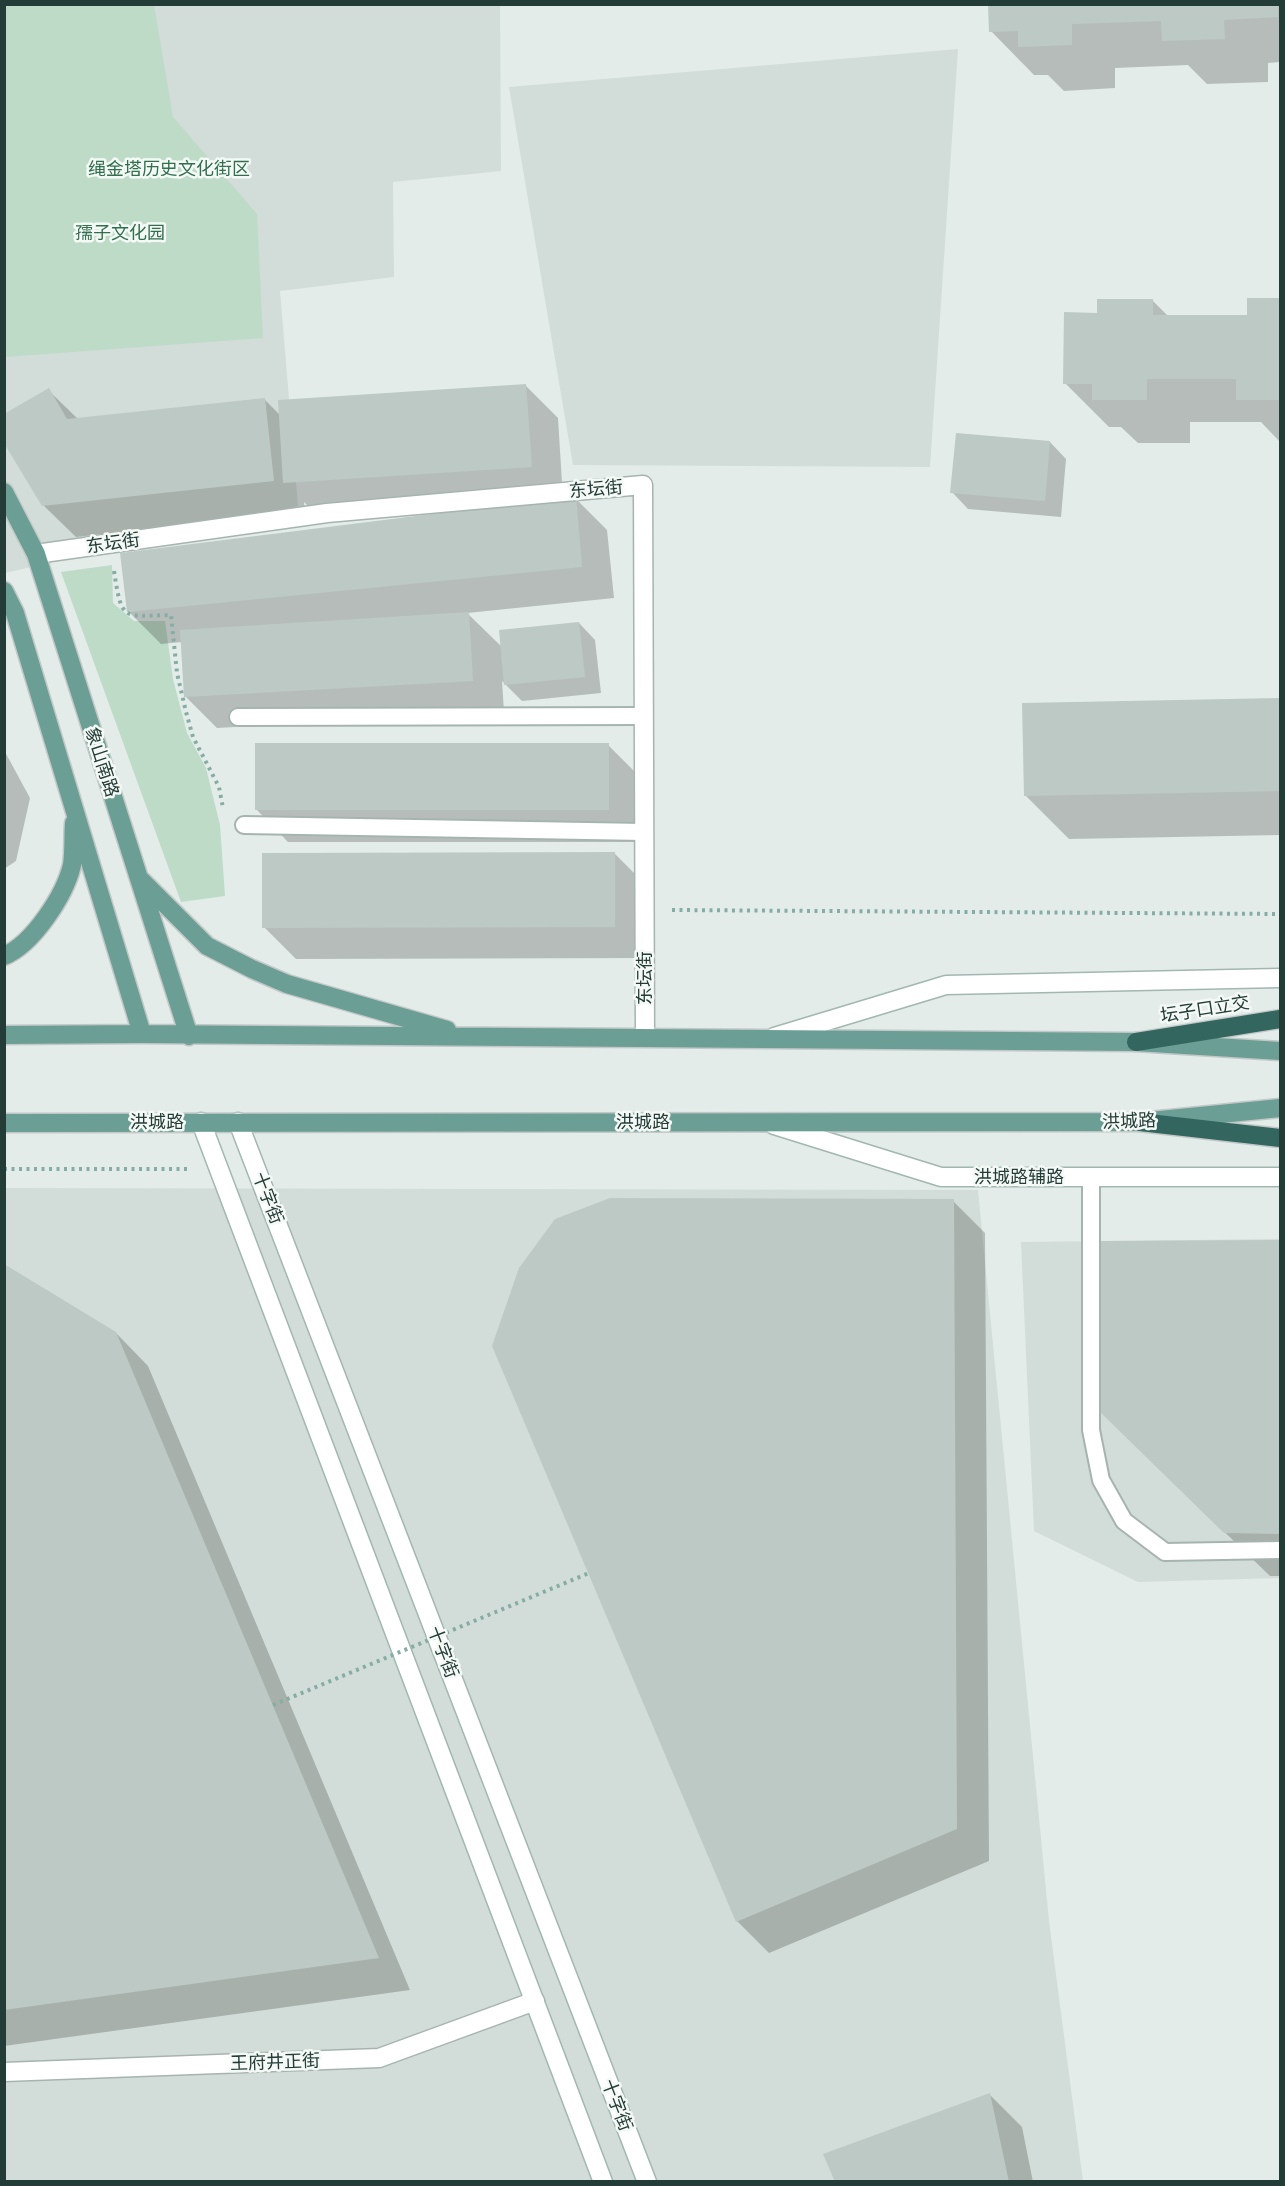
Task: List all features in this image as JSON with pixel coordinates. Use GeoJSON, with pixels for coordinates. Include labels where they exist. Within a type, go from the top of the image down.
{"type":"FeatureCollection","features":[{"type":"Feature","properties":{"kind":"highway","name":"坛子口立交"},"geometry":{"type":"LineString","coordinates":[[1136,1042],[1281,1019]]}},
{"type":"Feature","properties":{"kind":"highway"},"geometry":{"type":"LineString","coordinates":[[1140,1122],[1281,1138]]}},
{"type":"Feature","properties":{"kind":"main road","name":"东坛街"},"geometry":{"type":"LineString","coordinates":[[36,554],[327,513],[643,485],[645,1037]]}},
{"type":"Feature","properties":{"kind":"main road","name":"象山南路"},"geometry":{"type":"LineString","coordinates":[[4,492],[36,554],[189,1036]]}},
{"type":"Feature","properties":{"kind":"main road"},"geometry":{"type":"LineString","coordinates":[[4,591],[15,613],[142,1034]]}},
{"type":"Feature","properties":{"kind":"main road"},"geometry":{"type":"LineString","coordinates":[[4,956],[15,951],[45,919],[61,893],[72,865],[75,809]]}},
{"type":"Feature","properties":{"kind":"main road"},"geometry":{"type":"LineString","coordinates":[[138,877],[207,946],[252,969],[287,984],[468,1037]]}},
{"type":"Feature","properties":{"kind":"main road"},"geometry":{"type":"LineString","coordinates":[[769,1039],[946,985],[1281,978]]}},
{"type":"Feature","properties":{"kind":"main road"},"geometry":{"type":"LineString","coordinates":[[4,1035],[645,1037],[1136,1042],[1281,1051]]}},
{"type":"Feature","properties":{"kind":"main road","name":"洪城路"},"geometry":{"type":"LineString","coordinates":[[4,1123],[1140,1122],[1281,1108]]}},
{"type":"Feature","properties":{"kind":"main road","name":"十字街"},"geometry":{"type":"LineString","coordinates":[[201,1122],[603,2181]]}},
{"type":"Feature","properties":{"kind":"main road","name":"十字街"},"geometry":{"type":"LineString","coordinates":[[238,1122],[647,2181]]}},
{"type":"Feature","properties":{"kind":"main road","name":"洪城路辅路"},"geometry":{"type":"LineString","coordinates":[[766,1122],[940,1177],[1281,1177]]}},
{"type":"Feature","properties":{"kind":"main road","name":"王府井正街"},"geometry":{"type":"LineString","coordinates":[[4,2072],[379,2058],[535,2001]]}},
{"type":"Feature","properties":{"kind":"lane"},"geometry":{"type":"LineString","coordinates":[[238,717],[644,716]]}},
{"type":"Feature","properties":{"kind":"lane"},"geometry":{"type":"LineString","coordinates":[[244,825],[644,832]]}},
{"type":"Feature","properties":{"kind":"lane"},"geometry":{"type":"LineString","coordinates":[[1091,1177],[1091,1430],[1101,1480],[1124,1521],[1165,1552],[1281,1550]]}},
{"type":"Feature","properties":{"kind":"path"},"geometry":{"type":"LineString","coordinates":[[110,544],[120,604],[124,611],[134,616],[171,615],[177,673],[193,737],[219,787],[227,827],[244,825]]}},
{"type":"Feature","properties":{"kind":"path"},"geometry":{"type":"LineString","coordinates":[[645,910],[1281,914]]}},
{"type":"Feature","properties":{"kind":"path"},"geometry":{"type":"LineString","coordinates":[[4,1169],[219,1169]]}},
{"type":"Feature","properties":{"kind":"path"},"geometry":{"type":"LineString","coordinates":[[273,1705],[589,1573]]}},
{"type":"Feature","properties":{"kind":"shaded area","name":"绳金塔历史文化街区"},"geometry":{"type":"Polygon","coordinates":[[[5,5],[500,5],[501,171],[393,182],[394,277],[280,291],[298,506],[5,573],[5,5]]]}},
{"type":"Feature","properties":{"kind":"shaded area"},"geometry":{"type":"Polygon","coordinates":[[[958,49],[930,467],[573,465],[509,87],[958,49]]]}},
{"type":"Feature","properties":{"kind":"shaded area"},"geometry":{"type":"Polygon","coordinates":[[[5,1188],[978,1190],[1049,1921],[1083,2181],[5,2182],[5,1188]]]}},
{"type":"Feature","properties":{"kind":"shaded area"},"geometry":{"type":"Polygon","coordinates":[[[1280,1239],[1280,1578],[1138,1582],[1034,1531],[1021,1242],[1280,1239]]]}},
{"type":"Feature","properties":{"kind":"green space","name":"孺子文化园"},"geometry":{"type":"Polygon","coordinates":[[[5,4],[154,5],[173,117],[257,214],[263,338],[5,357],[5,4]]]}},
{"type":"Feature","properties":{"kind":"green space"},"geometry":{"type":"Polygon","coordinates":[[[112,565],[113,603],[134,621],[165,621],[173,679],[187,733],[206,768],[220,825],[225,896],[181,902],[61,572],[112,565]]]}},
{"type":"Feature","properties":{"kind":"building"},"geometry":{"type":"Polygon","coordinates":[[[988,4],[1278,4],[1278,17],[1224,20],[1225,39],[1162,41],[1161,21],[1072,24],[1072,45],[1018,47],[1018,31],[989,32],[988,4]]]}},
{"type":"Feature","properties":{"kind":"building"},"geometry":{"type":"Polygon","coordinates":[[[1247,298],[1280,298],[1280,400],[1236,400],[1236,379],[1147,379],[1147,400],[1092,400],[1092,384],[1063,384],[1064,312],[1097,313],[1097,299],[1153,299],[1153,315],[1247,315],[1247,298]]]}},
{"type":"Feature","properties":{"kind":"building"},"geometry":{"type":"Polygon","coordinates":[[[526,384],[532,467],[283,483],[278,400],[526,384]]]}},
{"type":"Feature","properties":{"kind":"building"},"geometry":{"type":"Polygon","coordinates":[[[49,388],[67,419],[265,398],[274,481],[42,506],[4,443],[4,414],[49,388]]]}},
{"type":"Feature","properties":{"kind":"building"},"geometry":{"type":"Polygon","coordinates":[[[956,433],[1050,441],[1045,501],[950,493],[956,433]]]}},
{"type":"Feature","properties":{"kind":"building"},"geometry":{"type":"Polygon","coordinates":[[[576,496],[582,567],[127,612],[120,553],[576,496]]]}},
{"type":"Feature","properties":{"kind":"building"},"geometry":{"type":"Polygon","coordinates":[[[469,612],[473,681],[184,697],[180,630],[469,612]]]}},
{"type":"Feature","properties":{"kind":"building"},"geometry":{"type":"Polygon","coordinates":[[[579,622],[585,677],[504,685],[499,630],[579,622]]]}},
{"type":"Feature","properties":{"kind":"building"},"geometry":{"type":"Polygon","coordinates":[[[1280,698],[1280,791],[1024,796],[1022,703],[1280,698]]]}},
{"type":"Feature","properties":{"kind":"building"},"geometry":{"type":"Polygon","coordinates":[[[255,743],[609,743],[609,810],[255,810],[255,743]]]}},
{"type":"Feature","properties":{"kind":"building"},"geometry":{"type":"Polygon","coordinates":[[[615,852],[615,927],[262,928],[262,853],[615,852]]]}},
{"type":"Feature","properties":{"kind":"building"},"geometry":{"type":"Polygon","coordinates":[[[610,1198],[954,1199],[957,1829],[736,1922],[492,1346],[519,1268],[555,1219],[610,1198]]]}},
{"type":"Feature","properties":{"kind":"building"},"geometry":{"type":"Polygon","coordinates":[[[1280,1240],[1280,1534],[1224,1533],[1098,1410],[1096,1241],[1280,1240]]]}},
{"type":"Feature","properties":{"kind":"building"},"geometry":{"type":"Polygon","coordinates":[[[4,1264],[116,1332],[379,1958],[4,2010],[4,1264]]]}},
{"type":"Feature","properties":{"kind":"building"},"geometry":{"type":"Polygon","coordinates":[[[990,2093],[1009,2182],[835,2182],[823,2154],[990,2093]]]}}]}
